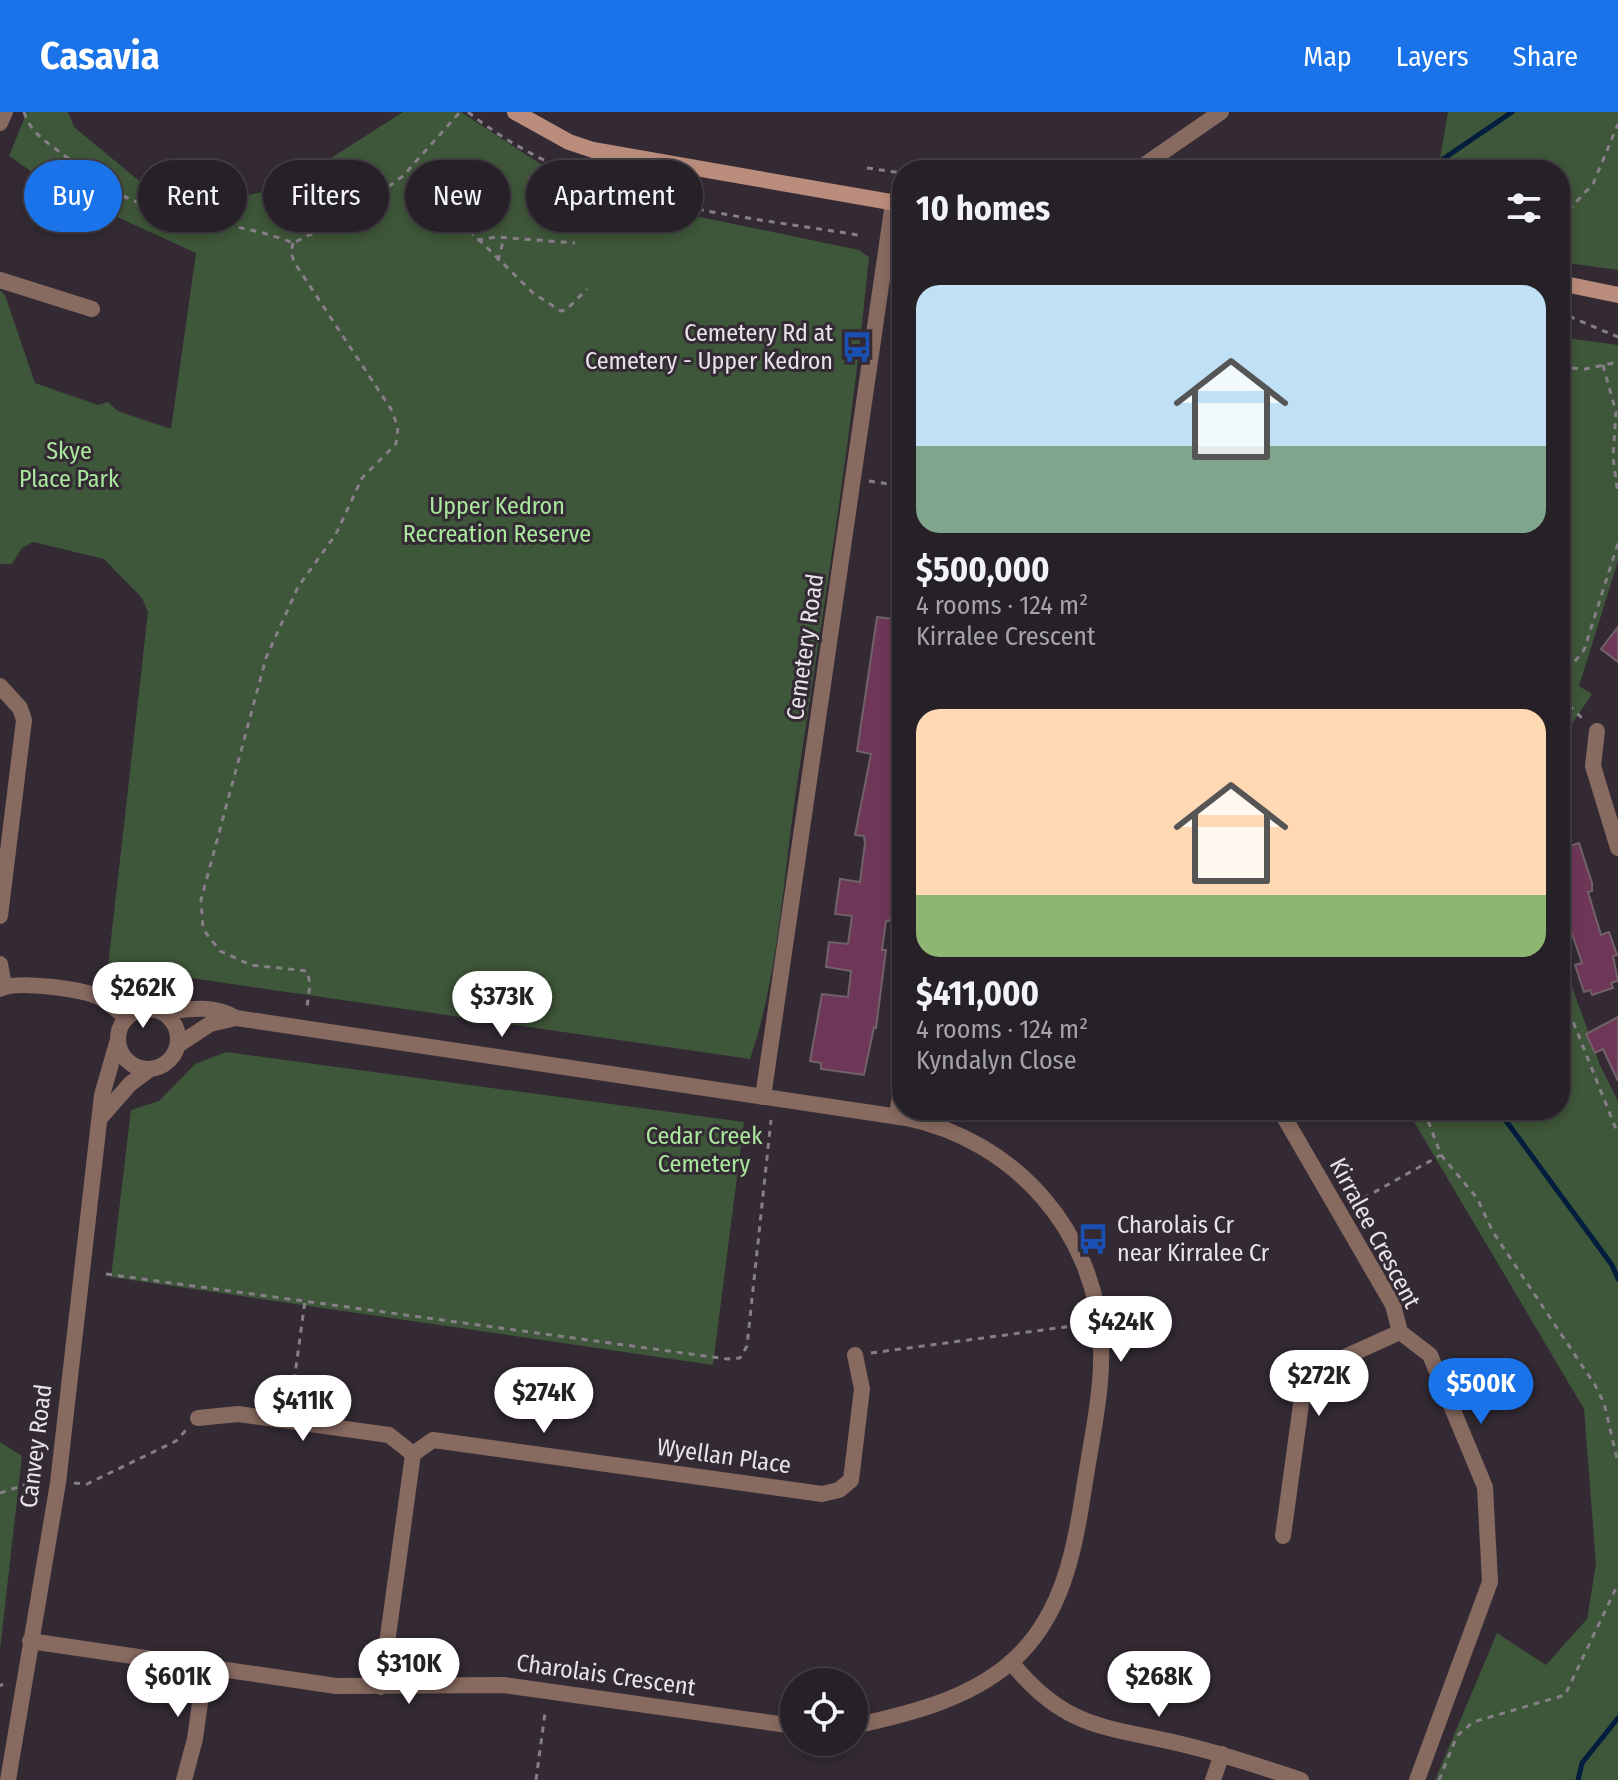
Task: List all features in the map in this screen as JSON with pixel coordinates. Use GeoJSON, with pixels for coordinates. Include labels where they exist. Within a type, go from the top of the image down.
{"type":"FeatureCollection","features":[{"type":"Feature","properties":{"kind":"main road"},"geometry":{"type":"LineString","coordinates":[[515,112],[569,142],[593,150],[892,202]]}},
{"type":"Feature","properties":{"kind":"main road"},"geometry":{"type":"LineString","coordinates":[[1570,285],[1618,295]]}},
{"type":"Feature","properties":{"kind":"street"},"geometry":{"type":"LineString","coordinates":[[0,123],[5,112]]}},
{"type":"Feature","properties":{"kind":"street"},"geometry":{"type":"LineString","coordinates":[[1151,160],[1221,112]]}},
{"type":"Feature","properties":{"kind":"street","name":"Cemetery Road"},"geometry":{"type":"LineString","coordinates":[[763,1097],[892,241]]}},
{"type":"Feature","properties":{"kind":"street"},"geometry":{"type":"LineString","coordinates":[[0,280],[92,309]]}},
{"type":"Feature","properties":{"kind":"street"},"geometry":{"type":"LineString","coordinates":[[0,686],[20,708],[24,720],[0,916]]}},
{"type":"Feature","properties":{"kind":"street"},"geometry":{"type":"LineString","coordinates":[[1597,731],[1593,766],[1618,848]]}},
{"type":"Feature","properties":{"kind":"street"},"geometry":{"type":"LineString","coordinates":[[0,964],[2,988],[29,986],[91,995],[104,1000],[126,1018]]}},
{"type":"Feature","properties":{"kind":"street"},"geometry":{"type":"LineString","coordinates":[[150,1069],[128,1062],[117,1043],[118,1033],[126,1018],[142,1009],[163,1012],[210,1008],[221,1009],[236,1018]]}},
{"type":"Feature","properties":{"kind":"street"},"geometry":{"type":"LineString","coordinates":[[163,1012],[177,1029],[178,1045]]}},
{"type":"Feature","properties":{"kind":"street"},"geometry":{"type":"LineString","coordinates":[[101,1117],[130,1084],[150,1069],[166,1063],[178,1045],[210,1024],[236,1018],[892,1115]]}},
{"type":"Feature","properties":{"kind":"street","name":"Canvey Road"},"geometry":{"type":"LineString","coordinates":[[8,1780],[58,1483],[102,1095],[117,1043]]}},
{"type":"Feature","properties":{"kind":"street"},"geometry":{"type":"LineString","coordinates":[[868,1722],[939,1703],[1011,1662],[1054,1603],[1074,1557],[1101,1364],[1094,1295],[1082,1258],[1062,1221],[1016,1170],[960,1134],[911,1120]]}},
{"type":"Feature","properties":{"kind":"street","name":"Kirralee Crescent"},"geometry":{"type":"LineString","coordinates":[[1286,1120],[1393,1305],[1400,1332],[1430,1355],[1485,1487],[1490,1582],[1417,1780]]}},
{"type":"Feature","properties":{"kind":"street"},"geometry":{"type":"LineString","coordinates":[[1283,1536],[1305,1375],[1400,1332]]}},
{"type":"Feature","properties":{"kind":"street","name":"Wyellan Place"},"geometry":{"type":"LineString","coordinates":[[413,1454],[433,1440],[822,1494],[839,1490],[851,1480],[862,1389],[855,1355]]}},
{"type":"Feature","properties":{"kind":"street"},"geometry":{"type":"LineString","coordinates":[[198,1418],[238,1414],[389,1435],[413,1454],[381,1687]]}},
{"type":"Feature","properties":{"kind":"street","name":"Charolais Crescent"},"geometry":{"type":"LineString","coordinates":[[30,1641],[336,1686],[504,1685],[780,1724]]}},
{"type":"Feature","properties":{"kind":"street"},"geometry":{"type":"LineString","coordinates":[[1011,1662],[1041,1697],[1092,1726],[1222,1754],[1301,1780]]}},
{"type":"Feature","properties":{"kind":"street"},"geometry":{"type":"LineString","coordinates":[[184,1780],[195,1739],[205,1666]]}},
{"type":"Feature","properties":{"kind":"street"},"geometry":{"type":"LineString","coordinates":[[1213,1780],[1222,1754]]}},
{"type":"Feature","properties":{"kind":"path"},"geometry":{"type":"LineString","coordinates":[[24,112],[38,137],[97,181],[130,199],[178,214],[264,232],[293,243],[347,217],[403,176],[460,112]]}},
{"type":"Feature","properties":{"kind":"path"},"geometry":{"type":"LineString","coordinates":[[468,112],[548,165],[583,180],[680,206],[858,235]]}},
{"type":"Feature","properties":{"kind":"path"},"geometry":{"type":"LineString","coordinates":[[1570,208],[1593,184],[1618,124]]}},
{"type":"Feature","properties":{"kind":"path"},"geometry":{"type":"LineString","coordinates":[[867,168],[892,172]]}},
{"type":"Feature","properties":{"kind":"path"},"geometry":{"type":"LineString","coordinates":[[470,232],[533,293],[561,311],[566,310],[587,289]]}},
{"type":"Feature","properties":{"kind":"path"},"geometry":{"type":"LineString","coordinates":[[477,240],[504,238],[575,243]]}},
{"type":"Feature","properties":{"kind":"path"},"geometry":{"type":"LineString","coordinates":[[498,261],[504,238]]}},
{"type":"Feature","properties":{"kind":"path"},"geometry":{"type":"LineString","coordinates":[[293,243],[291,252],[294,262],[391,409],[397,420],[397,437],[391,452],[362,478],[336,534],[300,583],[270,646],[206,874],[200,919],[210,943],[234,959],[256,966],[307,971],[310,984],[307,1007]]}},
{"type":"Feature","properties":{"kind":"path"},"geometry":{"type":"LineString","coordinates":[[1570,316],[1618,337]]}},
{"type":"Feature","properties":{"kind":"path"},"geometry":{"type":"LineString","coordinates":[[1570,368],[1585,369],[1618,362]]}},
{"type":"Feature","properties":{"kind":"path"},"geometry":{"type":"LineString","coordinates":[[1603,365],[1616,412],[1613,457],[1618,495]]}},
{"type":"Feature","properties":{"kind":"path"},"geometry":{"type":"LineString","coordinates":[[854,479],[892,485]]}},
{"type":"Feature","properties":{"kind":"path"},"geometry":{"type":"LineString","coordinates":[[1570,668],[1584,650],[1618,543]]}},
{"type":"Feature","properties":{"kind":"path"},"geometry":{"type":"LineString","coordinates":[[1570,706],[1597,731]]}},
{"type":"Feature","properties":{"kind":"path"},"geometry":{"type":"LineString","coordinates":[[1570,1014],[1618,1134]]}},
{"type":"Feature","properties":{"kind":"path"},"geometry":{"type":"LineString","coordinates":[[106,1274],[727,1359],[740,1358],[747,1346],[771,1120]]}},
{"type":"Feature","properties":{"kind":"path"},"geometry":{"type":"LineString","coordinates":[[1428,1120],[1441,1155],[1477,1198],[1493,1232],[1595,1385],[1604,1403],[1618,1463]]}},
{"type":"Feature","properties":{"kind":"path"},"geometry":{"type":"LineString","coordinates":[[1338,1212],[1441,1155]]}},
{"type":"Feature","properties":{"kind":"path"},"geometry":{"type":"LineString","coordinates":[[288,1421],[305,1301]]}},
{"type":"Feature","properties":{"kind":"path"},"geometry":{"type":"LineString","coordinates":[[855,1355],[1080,1325]]}},
{"type":"Feature","properties":{"kind":"path"},"geometry":{"type":"LineString","coordinates":[[74,1483],[87,1484],[176,1441],[198,1418]]}},
{"type":"Feature","properties":{"kind":"path"},"geometry":{"type":"LineString","coordinates":[[0,1493],[33,1482]]}},
{"type":"Feature","properties":{"kind":"path"},"geometry":{"type":"LineString","coordinates":[[1439,1780],[1457,1736],[1473,1722],[1565,1695],[1618,1584]]}},
{"type":"Feature","properties":{"kind":"path"},"geometry":{"type":"LineString","coordinates":[[536,1780],[545,1713]]}},
{"type":"Feature","properties":{"kind":"green space","name":"Upper Kedron Recreation Reserve"},"geometry":{"type":"Polygon","coordinates":[[[27,112],[68,112],[74,127],[114,160],[24,160],[24,166],[9,156],[27,112]]]}},
{"type":"Feature","properties":{"kind":"green space","name":"Upper Kedron Recreation Reserve"},"geometry":{"type":"Polygon","coordinates":[[[403,112],[461,112],[534,160],[526,160],[526,232],[703,232],[703,218],[859,250],[869,257],[846,457],[779,926],[768,994],[750,1059],[108,966],[148,612],[142,598],[104,559],[33,542],[22,548],[12,564],[0,564],[0,290],[5,295],[35,383],[98,405],[108,402],[118,411],[171,429],[196,253],[150,232],[247,232],[247,195],[263,192],[263,232],[389,232],[389,160],[328,160],[403,112]]]}},
{"type":"Feature","properties":{"kind":"green space"},"geometry":{"type":"Polygon","coordinates":[[[1448,112],[1618,112],[1618,270],[1570,263],[1570,160],[1440,160],[1448,112]]]}},
{"type":"Feature","properties":{"kind":"green space","name":"Upper Kedron Recreation Reserve"},"geometry":{"type":"Polygon","coordinates":[[[122,167],[138,180],[138,227],[122,219],[122,167]]]}},
{"type":"Feature","properties":{"kind":"green space"},"geometry":{"type":"Polygon","coordinates":[[[1570,338],[1618,345],[1618,561],[1579,686],[1592,694],[1570,727],[1570,338]]]}},
{"type":"Feature","properties":{"kind":"green space"},"geometry":{"type":"Polygon","coordinates":[[[1570,981],[1600,1065],[1618,1101],[1618,1780],[1435,1780],[1497,1633],[1546,1665],[1587,1619],[1596,1564],[1584,1409],[1413,1120],[1570,1120],[1570,981]]]}},
{"type":"Feature","properties":{"kind":"green space","name":"Cedar Creek Cemetery"},"geometry":{"type":"Polygon","coordinates":[[[226,1052],[744,1122],[713,1365],[111,1277],[131,1110],[159,1101],[195,1064],[226,1052]]]}},
{"type":"Feature","properties":{"kind":"green space"},"geometry":{"type":"Polygon","coordinates":[[[0,1442],[22,1456],[0,1650],[0,1442]]]}},
{"type":"Feature","properties":{"kind":"building"},"geometry":{"type":"Polygon","coordinates":[[[877,617],[892,619],[892,905],[890,921],[886,921],[882,950],[886,950],[876,1028],[864,1075],[821,1069],[821,1063],[810,1061],[822,994],[848,997],[851,971],[826,967],[829,942],[848,944],[852,916],[835,914],[840,879],[860,882],[865,843],[864,836],[855,835],[871,754],[857,751],[877,617]]]}},
{"type":"Feature","properties":{"kind":"building"},"geometry":{"type":"Polygon","coordinates":[[[1618,627],[1618,662],[1601,649],[1618,627]]]}},
{"type":"Feature","properties":{"kind":"building"},"geometry":{"type":"Polygon","coordinates":[[[1579,843],[1592,883],[1592,891],[1588,892],[1601,935],[1609,932],[1617,955],[1613,956],[1618,981],[1611,983],[1613,988],[1592,995],[1590,990],[1584,992],[1575,965],[1582,963],[1570,928],[1570,846],[1579,843]]]}},
{"type":"Feature","properties":{"kind":"building"},"geometry":{"type":"Polygon","coordinates":[[[1618,1017],[1618,1081],[1603,1049],[1595,1053],[1586,1034],[1618,1017]]]}},
{"type":"Feature","properties":{"kind":"waterway"},"geometry":{"type":"LineString","coordinates":[[1442,160],[1512,112]]}},
{"type":"Feature","properties":{"kind":"waterway"},"geometry":{"type":"LineString","coordinates":[[1505,1120],[1612,1265],[1618,1279]]}},
{"type":"Feature","properties":{"kind":"waterway"},"geometry":{"type":"LineString","coordinates":[[1578,1780],[1582,1763],[1618,1718]]}},
{"type":"Feature","properties":{"kind":"place","name":"Cemetery Rd at Cemetery - Upper Kedron"},"geometry":{"type":"Point","coordinates":[857,347]}},
{"type":"Feature","properties":{"kind":"place","name":"Charolais Cr near Kirralee Cr"},"geometry":{"type":"Point","coordinates":[1093,1239]}},
{"type":"Feature","properties":{"kind":"park label","name":"Skye Place Park"},"geometry":{"type":"Point","coordinates":[69,465]}}]}
